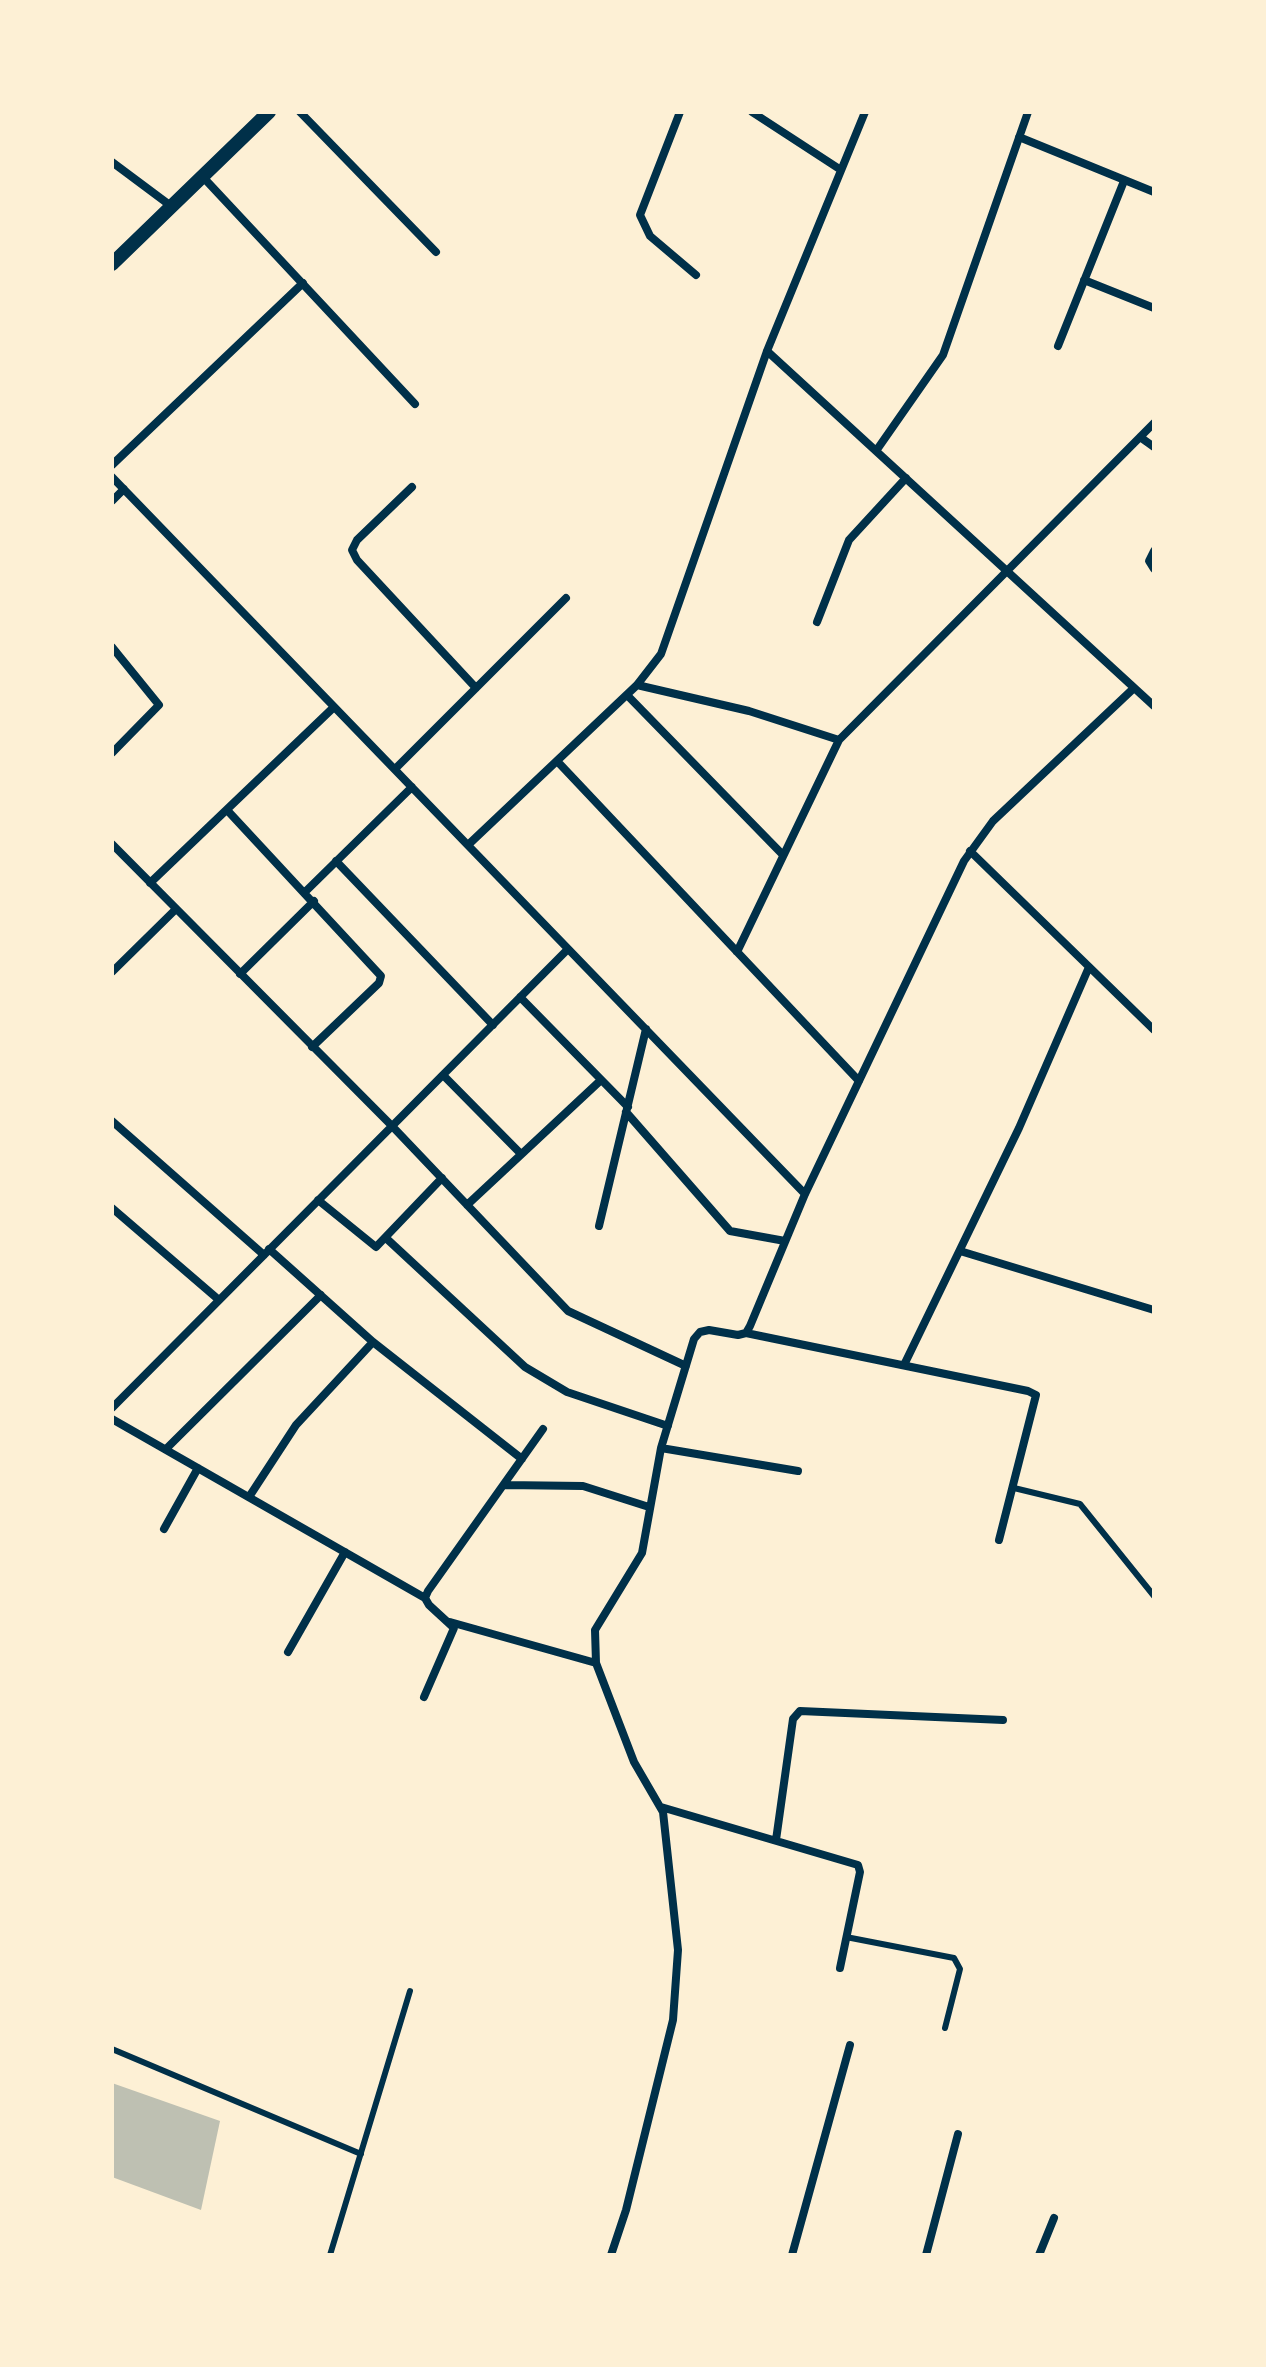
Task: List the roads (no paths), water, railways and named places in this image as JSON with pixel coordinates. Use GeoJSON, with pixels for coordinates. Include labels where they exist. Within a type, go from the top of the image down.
{"type":"FeatureCollection","features":[{"type":"Feature","properties":{"kind":"street"},"geometry":{"type":"LineString","coordinates":[[112,264],[269,112]]}},
{"type":"Feature","properties":{"kind":"street"},"geometry":{"type":"LineString","coordinates":[[300,112],[436,252]]}},
{"type":"Feature","properties":{"kind":"street"},"geometry":{"type":"LineString","coordinates":[[680,112],[640,215],[650,236],[696,275]]}},
{"type":"Feature","properties":{"kind":"street"},"geometry":{"type":"LineString","coordinates":[[752,112],[841,170]]}},
{"type":"Feature","properties":{"kind":"street"},"geometry":{"type":"LineString","coordinates":[[468,845],[651,670],[665,644],[767,351],[865,112]]}},
{"type":"Feature","properties":{"kind":"street"},"geometry":{"type":"LineString","coordinates":[[876,451],[943,355],[1028,112]]}},
{"type":"Feature","properties":{"kind":"street"},"geometry":{"type":"LineString","coordinates":[[1019,137],[1154,192]]}},
{"type":"Feature","properties":{"kind":"street"},"geometry":{"type":"LineString","coordinates":[[112,162],[171,206]]}},
{"type":"Feature","properties":{"kind":"street"},"geometry":{"type":"LineString","coordinates":[[202,176],[415,404]]}},
{"type":"Feature","properties":{"kind":"street"},"geometry":{"type":"LineString","coordinates":[[1058,346],[1124,181]]}},
{"type":"Feature","properties":{"kind":"street"},"geometry":{"type":"LineString","coordinates":[[1084,280],[1154,308]]}},
{"type":"Feature","properties":{"kind":"street"},"geometry":{"type":"LineString","coordinates":[[112,465],[303,283]]}},
{"type":"Feature","properties":{"kind":"street"},"geometry":{"type":"LineString","coordinates":[[767,351],[1154,706]]}},
{"type":"Feature","properties":{"kind":"street"},"geometry":{"type":"LineString","coordinates":[[737,952],[839,740],[1154,423]]}},
{"type":"Feature","properties":{"kind":"street"},"geometry":{"type":"LineString","coordinates":[[1140,437],[1154,447]]}},
{"type":"Feature","properties":{"kind":"street"},"geometry":{"type":"LineString","coordinates":[[112,477],[805,1194]]}},
{"type":"Feature","properties":{"kind":"street"},"geometry":{"type":"LineString","coordinates":[[817,622],[849,540],[906,478]]}},
{"type":"Feature","properties":{"kind":"street"},"geometry":{"type":"LineString","coordinates":[[412,487],[357,540],[352,550],[357,560],[476,688]]}},
{"type":"Feature","properties":{"kind":"street"},"geometry":{"type":"LineString","coordinates":[[112,501],[124,489]]}},
{"type":"Feature","properties":{"kind":"street"},"geometry":{"type":"LineString","coordinates":[[1154,551],[1149,561],[1154,569]]}},
{"type":"Feature","properties":{"kind":"street"},"geometry":{"type":"LineString","coordinates":[[395,769],[566,598]]}},
{"type":"Feature","properties":{"kind":"street"},"geometry":{"type":"LineString","coordinates":[[112,647],[159,705],[112,753]]}},
{"type":"Feature","properties":{"kind":"street"},"geometry":{"type":"LineString","coordinates":[[637,685],[749,711],[839,740]]}},
{"type":"Feature","properties":{"kind":"street"},"geometry":{"type":"LineString","coordinates":[[746,1333],[805,1194],[970,851],[993,821],[1134,688]]}},
{"type":"Feature","properties":{"kind":"street"},"geometry":{"type":"LineString","coordinates":[[627,695],[783,855]]}},
{"type":"Feature","properties":{"kind":"street"},"geometry":{"type":"LineString","coordinates":[[150,883],[334,707]]}},
{"type":"Feature","properties":{"kind":"street"},"geometry":{"type":"LineString","coordinates":[[557,761],[859,1081]]}},
{"type":"Feature","properties":{"kind":"street"},"geometry":{"type":"LineString","coordinates":[[305,892],[412,787]]}},
{"type":"Feature","properties":{"kind":"street"},"geometry":{"type":"LineString","coordinates":[[227,810],[381,976],[379,983],[312,1047]]}},
{"type":"Feature","properties":{"kind":"street"},"geometry":{"type":"LineString","coordinates":[[112,844],[392,1126],[568,1311],[686,1366]]}},
{"type":"Feature","properties":{"kind":"street"},"geometry":{"type":"LineString","coordinates":[[970,851],[1154,1030]]}},
{"type":"Feature","properties":{"kind":"street"},"geometry":{"type":"LineString","coordinates":[[336,861],[493,1025]]}},
{"type":"Feature","properties":{"kind":"street"},"geometry":{"type":"LineString","coordinates":[[240,974],[314,901]]}},
{"type":"Feature","properties":{"kind":"street"},"geometry":{"type":"LineString","coordinates":[[112,972],[176,909]]}},
{"type":"Feature","properties":{"kind":"street"},"geometry":{"type":"LineString","coordinates":[[112,1408],[568,949]]}},
{"type":"Feature","properties":{"kind":"street"},"geometry":{"type":"LineString","coordinates":[[904,1365],[1019,1128],[1089,967]]}},
{"type":"Feature","properties":{"kind":"street"},"geometry":{"type":"LineString","coordinates":[[520,997],[601,1080],[730,1231],[785,1241]]}},
{"type":"Feature","properties":{"kind":"street"},"geometry":{"type":"LineString","coordinates":[[599,1226],[646,1029]]}},
{"type":"Feature","properties":{"kind":"street"},"geometry":{"type":"LineString","coordinates":[[443,1075],[521,1154]]}},
{"type":"Feature","properties":{"kind":"street"},"geometry":{"type":"LineString","coordinates":[[467,1205],[601,1080]]}},
{"type":"Feature","properties":{"kind":"street"},"geometry":{"type":"LineString","coordinates":[[112,1121],[373,1342],[522,1459]]}},
{"type":"Feature","properties":{"kind":"street"},"geometry":{"type":"LineString","coordinates":[[318,1200],[376,1247],[387,1239],[442,1178]]}},
{"type":"Feature","properties":{"kind":"street"},"geometry":{"type":"LineString","coordinates":[[112,1208],[219,1300]]}},
{"type":"Feature","properties":{"kind":"street"},"geometry":{"type":"LineString","coordinates":[[387,1239],[525,1367],[567,1392],[668,1426]]}},
{"type":"Feature","properties":{"kind":"street"},"geometry":{"type":"LineString","coordinates":[[960,1251],[1154,1310]]}},
{"type":"Feature","properties":{"kind":"street"},"geometry":{"type":"LineString","coordinates":[[166,1449],[321,1295]]}},
{"type":"Feature","properties":{"kind":"street"},"geometry":{"type":"LineString","coordinates":[[611,2255],[626,2210],[673,2020],[678,1983],[671,1860],[660,1807],[634,1762],[596,1663],[595,1630],[642,1553],[661,1448],[694,1339],[700,1332],[746,1333],[1036,1395],[999,1540]]}},
{"type":"Feature","properties":{"kind":"street"},"geometry":{"type":"LineString","coordinates":[[249,1497],[296,1425],[373,1342]]}},
{"type":"Feature","properties":{"kind":"street"},"geometry":{"type":"LineString","coordinates":[[112,1419],[425,1598],[454,1628],[424,1697]]}},
{"type":"Feature","properties":{"kind":"street"},"geometry":{"type":"LineString","coordinates":[[425,1598],[543,1429]]}},
{"type":"Feature","properties":{"kind":"street"},"geometry":{"type":"LineString","coordinates":[[661,1448],[798,1471]]}},
{"type":"Feature","properties":{"kind":"street"},"geometry":{"type":"LineString","coordinates":[[164,1529],[198,1468]]}},
{"type":"Feature","properties":{"kind":"street"},"geometry":{"type":"LineString","coordinates":[[504,1485],[583,1486],[649,1507]]}},
{"type":"Feature","properties":{"kind":"street"},"geometry":{"type":"LineString","coordinates":[[288,1652],[345,1552]]}},
{"type":"Feature","properties":{"kind":"street"},"geometry":{"type":"LineString","coordinates":[[449,1622],[596,1663]]}},
{"type":"Feature","properties":{"kind":"street"},"geometry":{"type":"LineString","coordinates":[[776,1840],[793,1719],[800,1711],[1003,1720]]}},
{"type":"Feature","properties":{"kind":"street"},"geometry":{"type":"LineString","coordinates":[[660,1807],[858,1865],[860,1872],[840,1968]]}},
{"type":"Feature","properties":{"kind":"street"},"geometry":{"type":"LineString","coordinates":[[792,2255],[850,2045]]}},
{"type":"Feature","properties":{"kind":"street"},"geometry":{"type":"LineString","coordinates":[[926,2255],[958,2134]]}},
{"type":"Feature","properties":{"kind":"street"},"geometry":{"type":"LineString","coordinates":[[1039,2255],[1054,2218]]}},
{"type":"Feature","properties":{"kind":"lane"},"geometry":{"type":"LineString","coordinates":[[1014,1488],[1080,1504],[1154,1596]]}},
{"type":"Feature","properties":{"kind":"lane"},"geometry":{"type":"LineString","coordinates":[[846,1937],[954,1958],[960,1969],[945,2028]]}},
{"type":"Feature","properties":{"kind":"lane"},"geometry":{"type":"LineString","coordinates":[[330,2255],[410,1991]]}},
{"type":"Feature","properties":{"kind":"lane"},"geometry":{"type":"LineString","coordinates":[[112,2049],[361,2154]]}}]}
